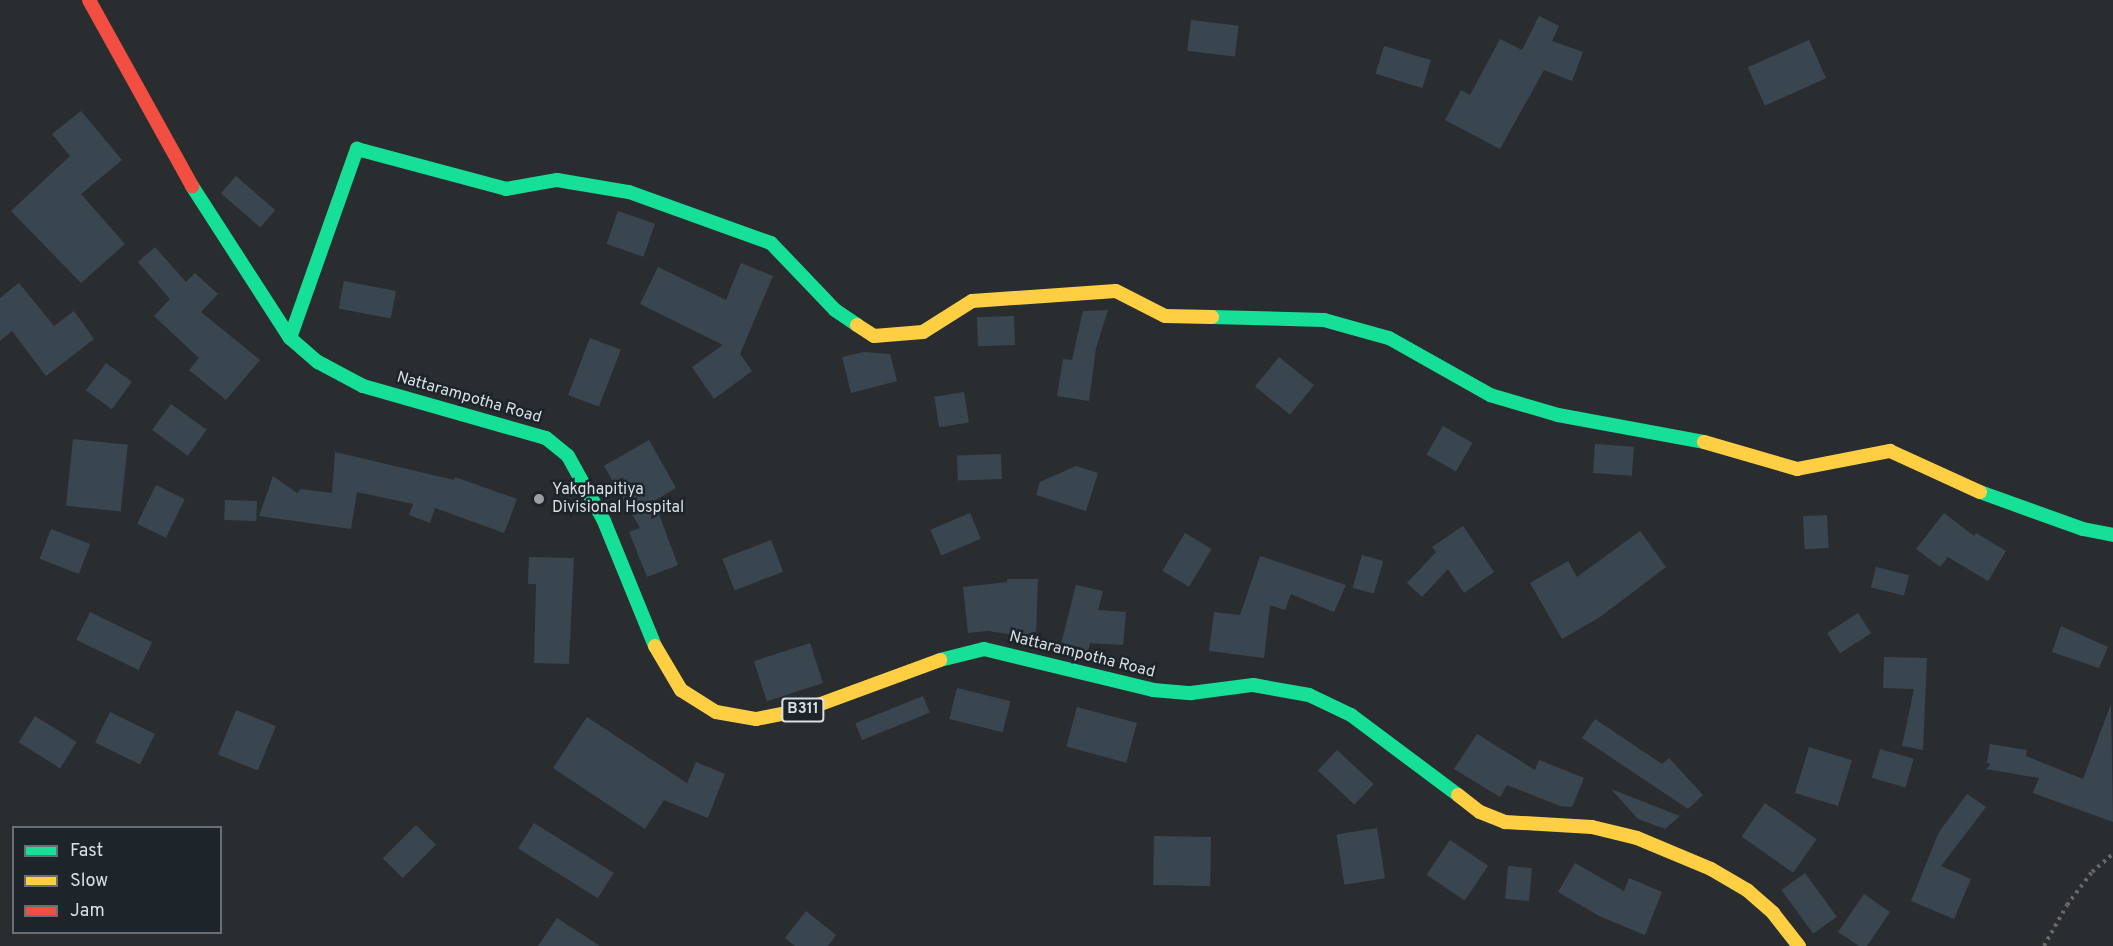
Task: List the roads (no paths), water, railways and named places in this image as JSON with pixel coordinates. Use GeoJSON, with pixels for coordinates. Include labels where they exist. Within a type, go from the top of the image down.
{"type":"FeatureCollection","features":[{"type":"Feature","properties":{"kind":"main road","name":"Nattarampotha Road"},"geometry":{"type":"LineString","coordinates":[[89,0],[201,203],[290,338],[318,362],[363,386],[546,438],[568,456],[604,521],[662,663],[681,690],[716,712],[756,719],[807,709],[957,654],[984,649],[1153,690],[1191,693],[1253,685],[1277,687],[1309,695],[1351,715],[1480,812],[1505,822],[1592,827],[1637,838],[1711,869],[1747,890],[1773,913],[1799,946]]}},
{"type":"Feature","properties":{"kind":"main road"},"geometry":{"type":"LineString","coordinates":[[290,338],[321,242],[357,149],[506,189],[556,180],[629,192],[771,243],[835,310],[874,336],[923,332],[972,302],[1076,292],[1116,291],[1165,316],[1324,320],[1389,338],[1490,395],[1558,415],[1690,438],[1797,469],[1890,451],[1995,499],[2083,529],[2113,535]]}},
{"type":"Feature","properties":{"kind":"place","name":"Yakghapitiya Divisional Hospital"},"geometry":{"type":"Point","coordinates":[539,499]}}]}
